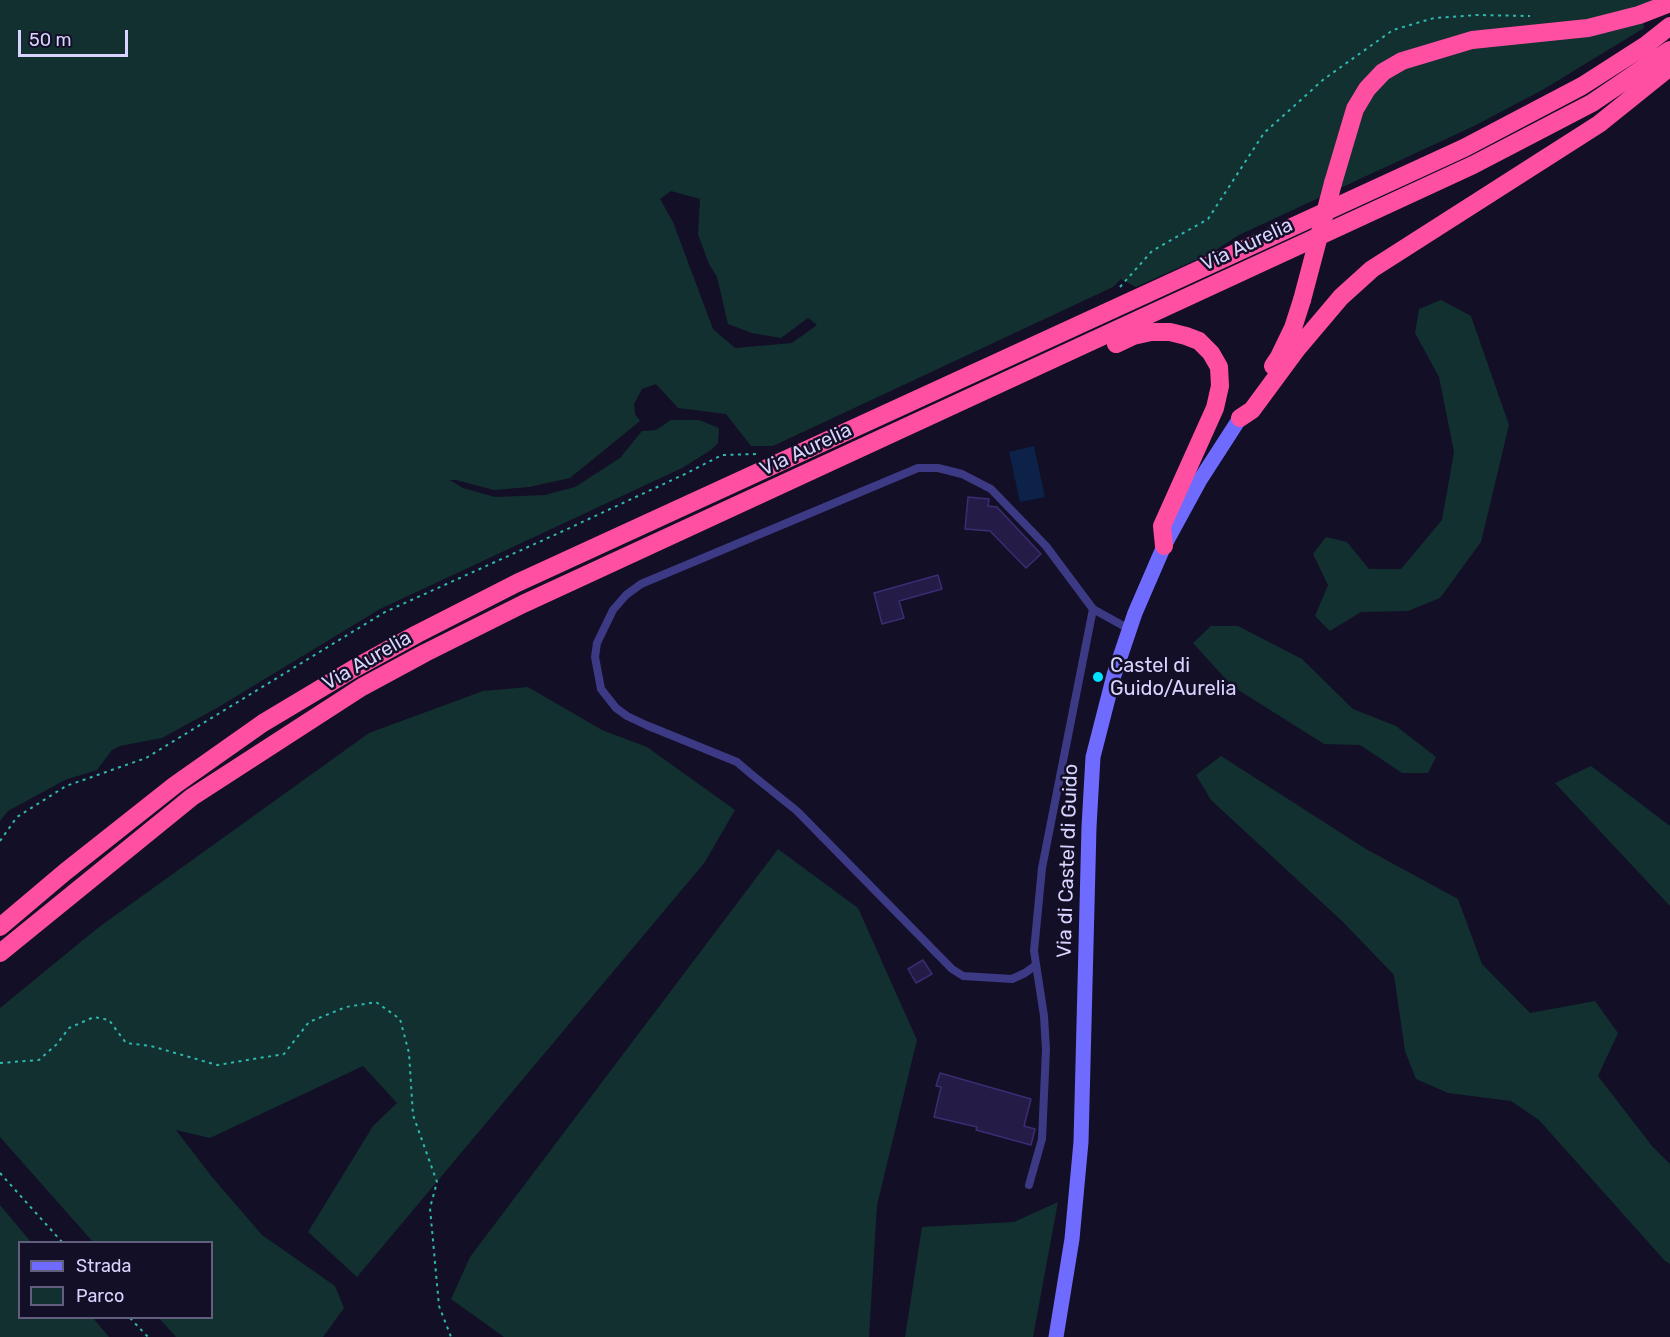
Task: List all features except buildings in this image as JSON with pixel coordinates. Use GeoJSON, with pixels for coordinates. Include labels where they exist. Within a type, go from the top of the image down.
{"type":"FeatureCollection","features":[{"type":"Feature","properties":{"kind":"highway"},"geometry":{"type":"LineString","coordinates":[[1240,418],[1247,403],[1279,357],[1293,328],[1355,109],[1367,90],[1383,72],[1402,61],[1472,40],[1588,28],[1639,15],[1670,3]]}},
{"type":"Feature","properties":{"kind":"highway","name":"Via Aurelia"},"geometry":{"type":"LineString","coordinates":[[0,927],[65,872],[210,760],[263,723],[417,634],[517,583],[1464,148],[1582,86],[1646,45],[1670,26]]}},
{"type":"Feature","properties":{"kind":"highway","name":"Via Aurelia"},"geometry":{"type":"LineString","coordinates":[[0,953],[192,797],[362,687],[424,653],[523,604],[1473,165],[1592,103],[1670,50]]}},
{"type":"Feature","properties":{"kind":"highway"},"geometry":{"type":"LineString","coordinates":[[1240,418],[1252,410],[1341,297],[1372,269],[1599,124],[1670,67]]}},
{"type":"Feature","properties":{"kind":"highway"},"geometry":{"type":"LineString","coordinates":[[812,472],[835,472],[1133,336],[1151,332],[1178,334],[1199,341],[1211,353],[1219,367],[1220,386],[1215,408],[1162,526],[1164,546]]}},
{"type":"Feature","properties":{"kind":"street","name":"Via di Castel di Guido"},"geometry":{"type":"LineString","coordinates":[[1056,1337],[1070,1258],[1080,1152],[1088,838],[1094,757],[1114,675],[1129,629],[1164,546],[1200,480],[1240,418]]}},
{"type":"Feature","properties":{"kind":"lane"},"geometry":{"type":"LineString","coordinates":[[1036,965],[1012,979],[963,976],[952,969],[797,811],[736,762],[646,725],[615,708],[601,689],[595,657],[597,643],[613,610],[626,595],[641,584],[918,468],[938,468],[962,474],[991,489],[1046,546],[1094,609],[1129,629]]}},
{"type":"Feature","properties":{"kind":"lane"},"geometry":{"type":"LineString","coordinates":[[1029,1185],[1042,1139],[1044,1016],[1034,951],[1042,868],[1094,609]]}},
{"type":"Feature","properties":{"kind":"path"},"geometry":{"type":"LineString","coordinates":[[1112,291],[1122,286],[1152,251],[1208,219],[1264,133],[1324,79],[1393,30],[1434,18],[1476,15],[1530,16]]}},
{"type":"Feature","properties":{"kind":"path"},"geometry":{"type":"LineString","coordinates":[[0,842],[17,817],[66,786],[146,758],[385,612],[592,518],[722,455],[760,454]]}},
{"type":"Feature","properties":{"kind":"path"},"geometry":{"type":"LineString","coordinates":[[0,1063],[39,1059],[57,1044],[69,1028],[94,1017],[110,1020],[126,1043],[151,1046],[217,1065],[284,1054],[309,1022],[346,1007],[376,1002],[400,1019],[409,1053],[413,1114],[437,1182],[430,1208],[440,1306],[451,1337]]}},
{"type":"Feature","properties":{"kind":"path"},"geometry":{"type":"LineString","coordinates":[[0,1173],[61,1241]]}},
{"type":"Feature","properties":{"kind":"path"},"geometry":{"type":"LineString","coordinates":[[132,1319],[148,1337]]}},
{"type":"Feature","properties":{"kind":"green space"},"geometry":{"type":"Polygon","coordinates":[[[0,0],[1655,0],[1640,7],[1644,28],[1544,89],[1474,126],[1239,235],[1211,253],[1136,287],[1121,279],[1113,287],[773,446],[751,446],[726,414],[678,408],[656,384],[642,389],[634,404],[635,414],[640,421],[570,478],[529,487],[494,490],[450,480],[463,488],[495,497],[545,495],[575,487],[620,458],[642,431],[656,430],[671,420],[699,420],[719,428],[718,443],[682,468],[380,609],[217,708],[162,738],[120,746],[112,750],[97,770],[65,780],[8,811],[0,821],[0,0]],[[671,191],[660,199],[673,222],[713,329],[735,348],[792,343],[817,325],[808,318],[781,338],[752,333],[728,324],[717,277],[709,264],[698,234],[700,199],[671,191]]]}},
{"type":"Feature","properties":{"kind":"green space"},"geometry":{"type":"Polygon","coordinates":[[[1441,300],[1471,316],[1509,425],[1481,542],[1440,598],[1408,611],[1361,612],[1330,631],[1315,616],[1328,585],[1313,554],[1326,537],[1347,542],[1369,569],[1401,569],[1442,520],[1454,452],[1439,377],[1415,333],[1419,309],[1441,300]]]}},
{"type":"Feature","properties":{"kind":"green space"},"geometry":{"type":"Polygon","coordinates":[[[1211,626],[1238,626],[1302,659],[1353,709],[1396,726],[1436,757],[1428,773],[1402,773],[1360,745],[1324,744],[1232,686],[1193,643],[1211,626]]]}},
{"type":"Feature","properties":{"kind":"green space"},"geometry":{"type":"Polygon","coordinates":[[[528,687],[602,730],[647,747],[735,810],[705,862],[357,1277],[308,1232],[373,1126],[397,1103],[363,1066],[210,1138],[176,1130],[212,1177],[262,1235],[335,1286],[344,1308],[323,1337],[176,1337],[160,1319],[213,1319],[213,1241],[92,1241],[0,1137],[0,1008],[99,927],[369,733],[483,691],[528,687]]]}},
{"type":"Feature","properties":{"kind":"green space"},"geometry":{"type":"Polygon","coordinates":[[[1221,756],[1366,849],[1458,899],[1482,964],[1530,1013],[1595,1001],[1618,1033],[1598,1076],[1652,1146],[1670,1164],[1670,1264],[1539,1120],[1511,1101],[1448,1093],[1416,1079],[1405,1051],[1394,975],[1343,922],[1211,800],[1196,775],[1221,756]]]}},
{"type":"Feature","properties":{"kind":"green space"},"geometry":{"type":"Polygon","coordinates":[[[1591,766],[1670,826],[1670,906],[1555,783],[1591,766]]]}},
{"type":"Feature","properties":{"kind":"green space"},"geometry":{"type":"Polygon","coordinates":[[[778,849],[858,908],[917,1040],[877,1205],[869,1337],[504,1337],[451,1299],[470,1257],[778,849]]]}},
{"type":"Feature","properties":{"kind":"green space"},"geometry":{"type":"Polygon","coordinates":[[[1058,1202],[1033,1337],[905,1337],[922,1227],[1014,1222],[1058,1202]]]}},
{"type":"Feature","properties":{"kind":"green space"},"geometry":{"type":"Polygon","coordinates":[[[0,1205],[30,1241],[18,1241],[18,1319],[94,1319],[109,1337],[0,1337],[0,1205]]]}},
{"type":"Feature","properties":{"kind":"water"},"geometry":{"type":"Polygon","coordinates":[[[1034,446],[1045,497],[1020,502],[1009,452],[1034,446]]]}},
{"type":"Feature","properties":{"kind":"place","name":"Castel di Guido/Aurelia"},"geometry":{"type":"Point","coordinates":[1098,677]}}]}
